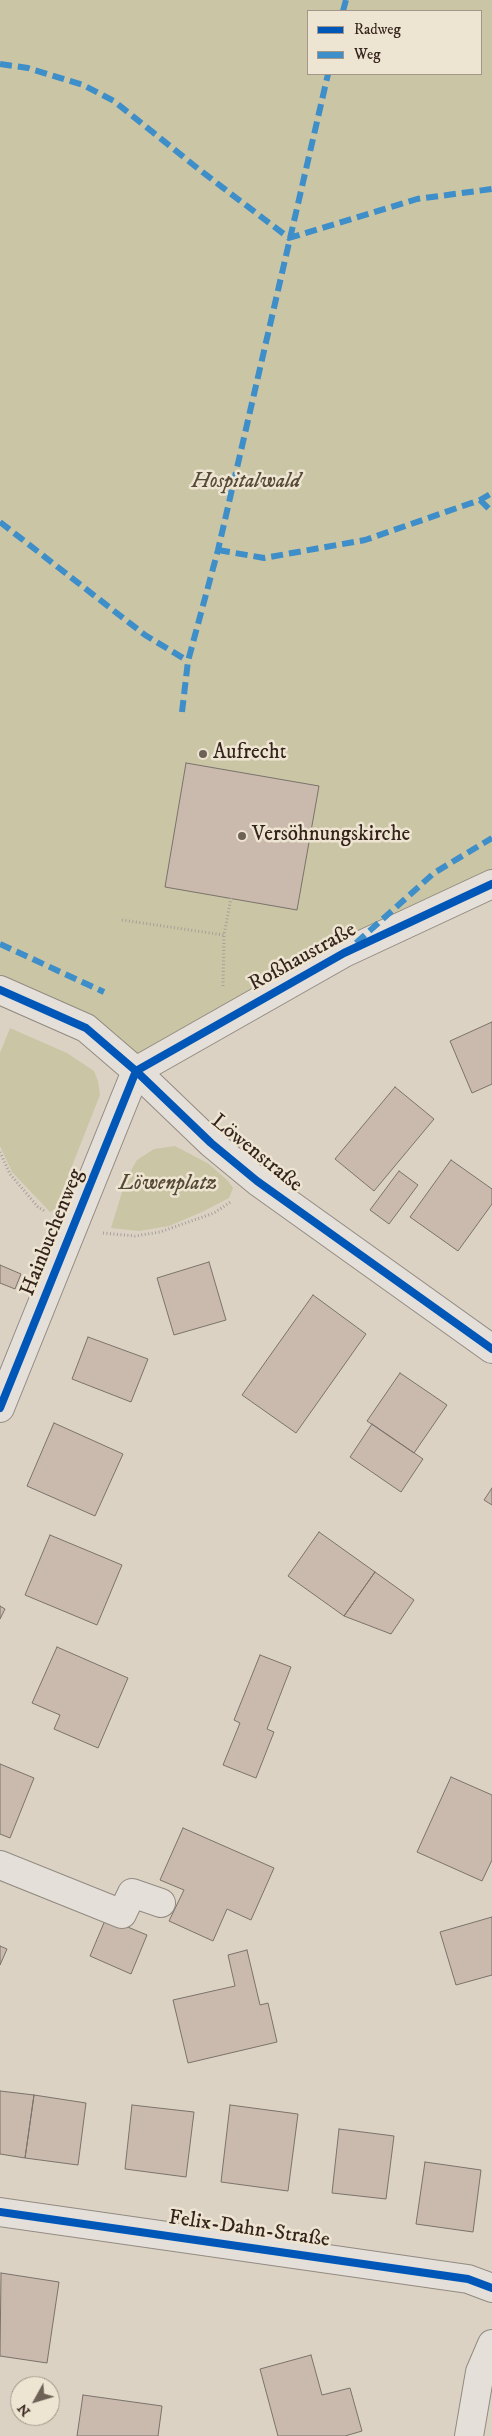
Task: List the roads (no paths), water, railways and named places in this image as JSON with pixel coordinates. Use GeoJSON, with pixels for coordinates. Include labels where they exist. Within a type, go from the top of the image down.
{"type":"FeatureCollection","features":[{"type":"Feature","properties":{"kind":"street","name":"Roßhaustraße"},"geometry":{"type":"LineString","coordinates":[[136,1071],[344,953],[492,884]]}},
{"type":"Feature","properties":{"kind":"street","name":"Löwenstraße"},"geometry":{"type":"LineString","coordinates":[[0,990],[86,1028],[136,1071],[211,1143],[257,1181],[492,1349]]}},
{"type":"Feature","properties":{"kind":"street","name":"Hainbuchenweg"},"geometry":{"type":"LineString","coordinates":[[0,1408],[136,1071]]}},
{"type":"Feature","properties":{"kind":"street"},"geometry":{"type":"LineString","coordinates":[[0,1865],[122,1914],[132,1893],[161,1903]]}},
{"type":"Feature","properties":{"kind":"street","name":"Felix-Dahn-Straße"},"geometry":{"type":"LineString","coordinates":[[0,2212],[468,2279],[492,2288]]}},
{"type":"Feature","properties":{"kind":"street"},"geometry":{"type":"LineString","coordinates":[[469,2436],[480,2372],[492,2344]]}},
{"type":"Feature","properties":{"kind":"place","name":"Aufrecht"},"geometry":{"type":"Point","coordinates":[203,754]}},
{"type":"Feature","properties":{"kind":"place","name":"Versöhnungskirche"},"geometry":{"type":"Point","coordinates":[242,836]}},
{"type":"Feature","properties":{"kind":"park label","name":"Hospitalwald"},"geometry":{"type":"Point","coordinates":[246,483]}},
{"type":"Feature","properties":{"kind":"park label","name":"Löwenplatz"},"geometry":{"type":"Point","coordinates":[168,1185]}}]}
